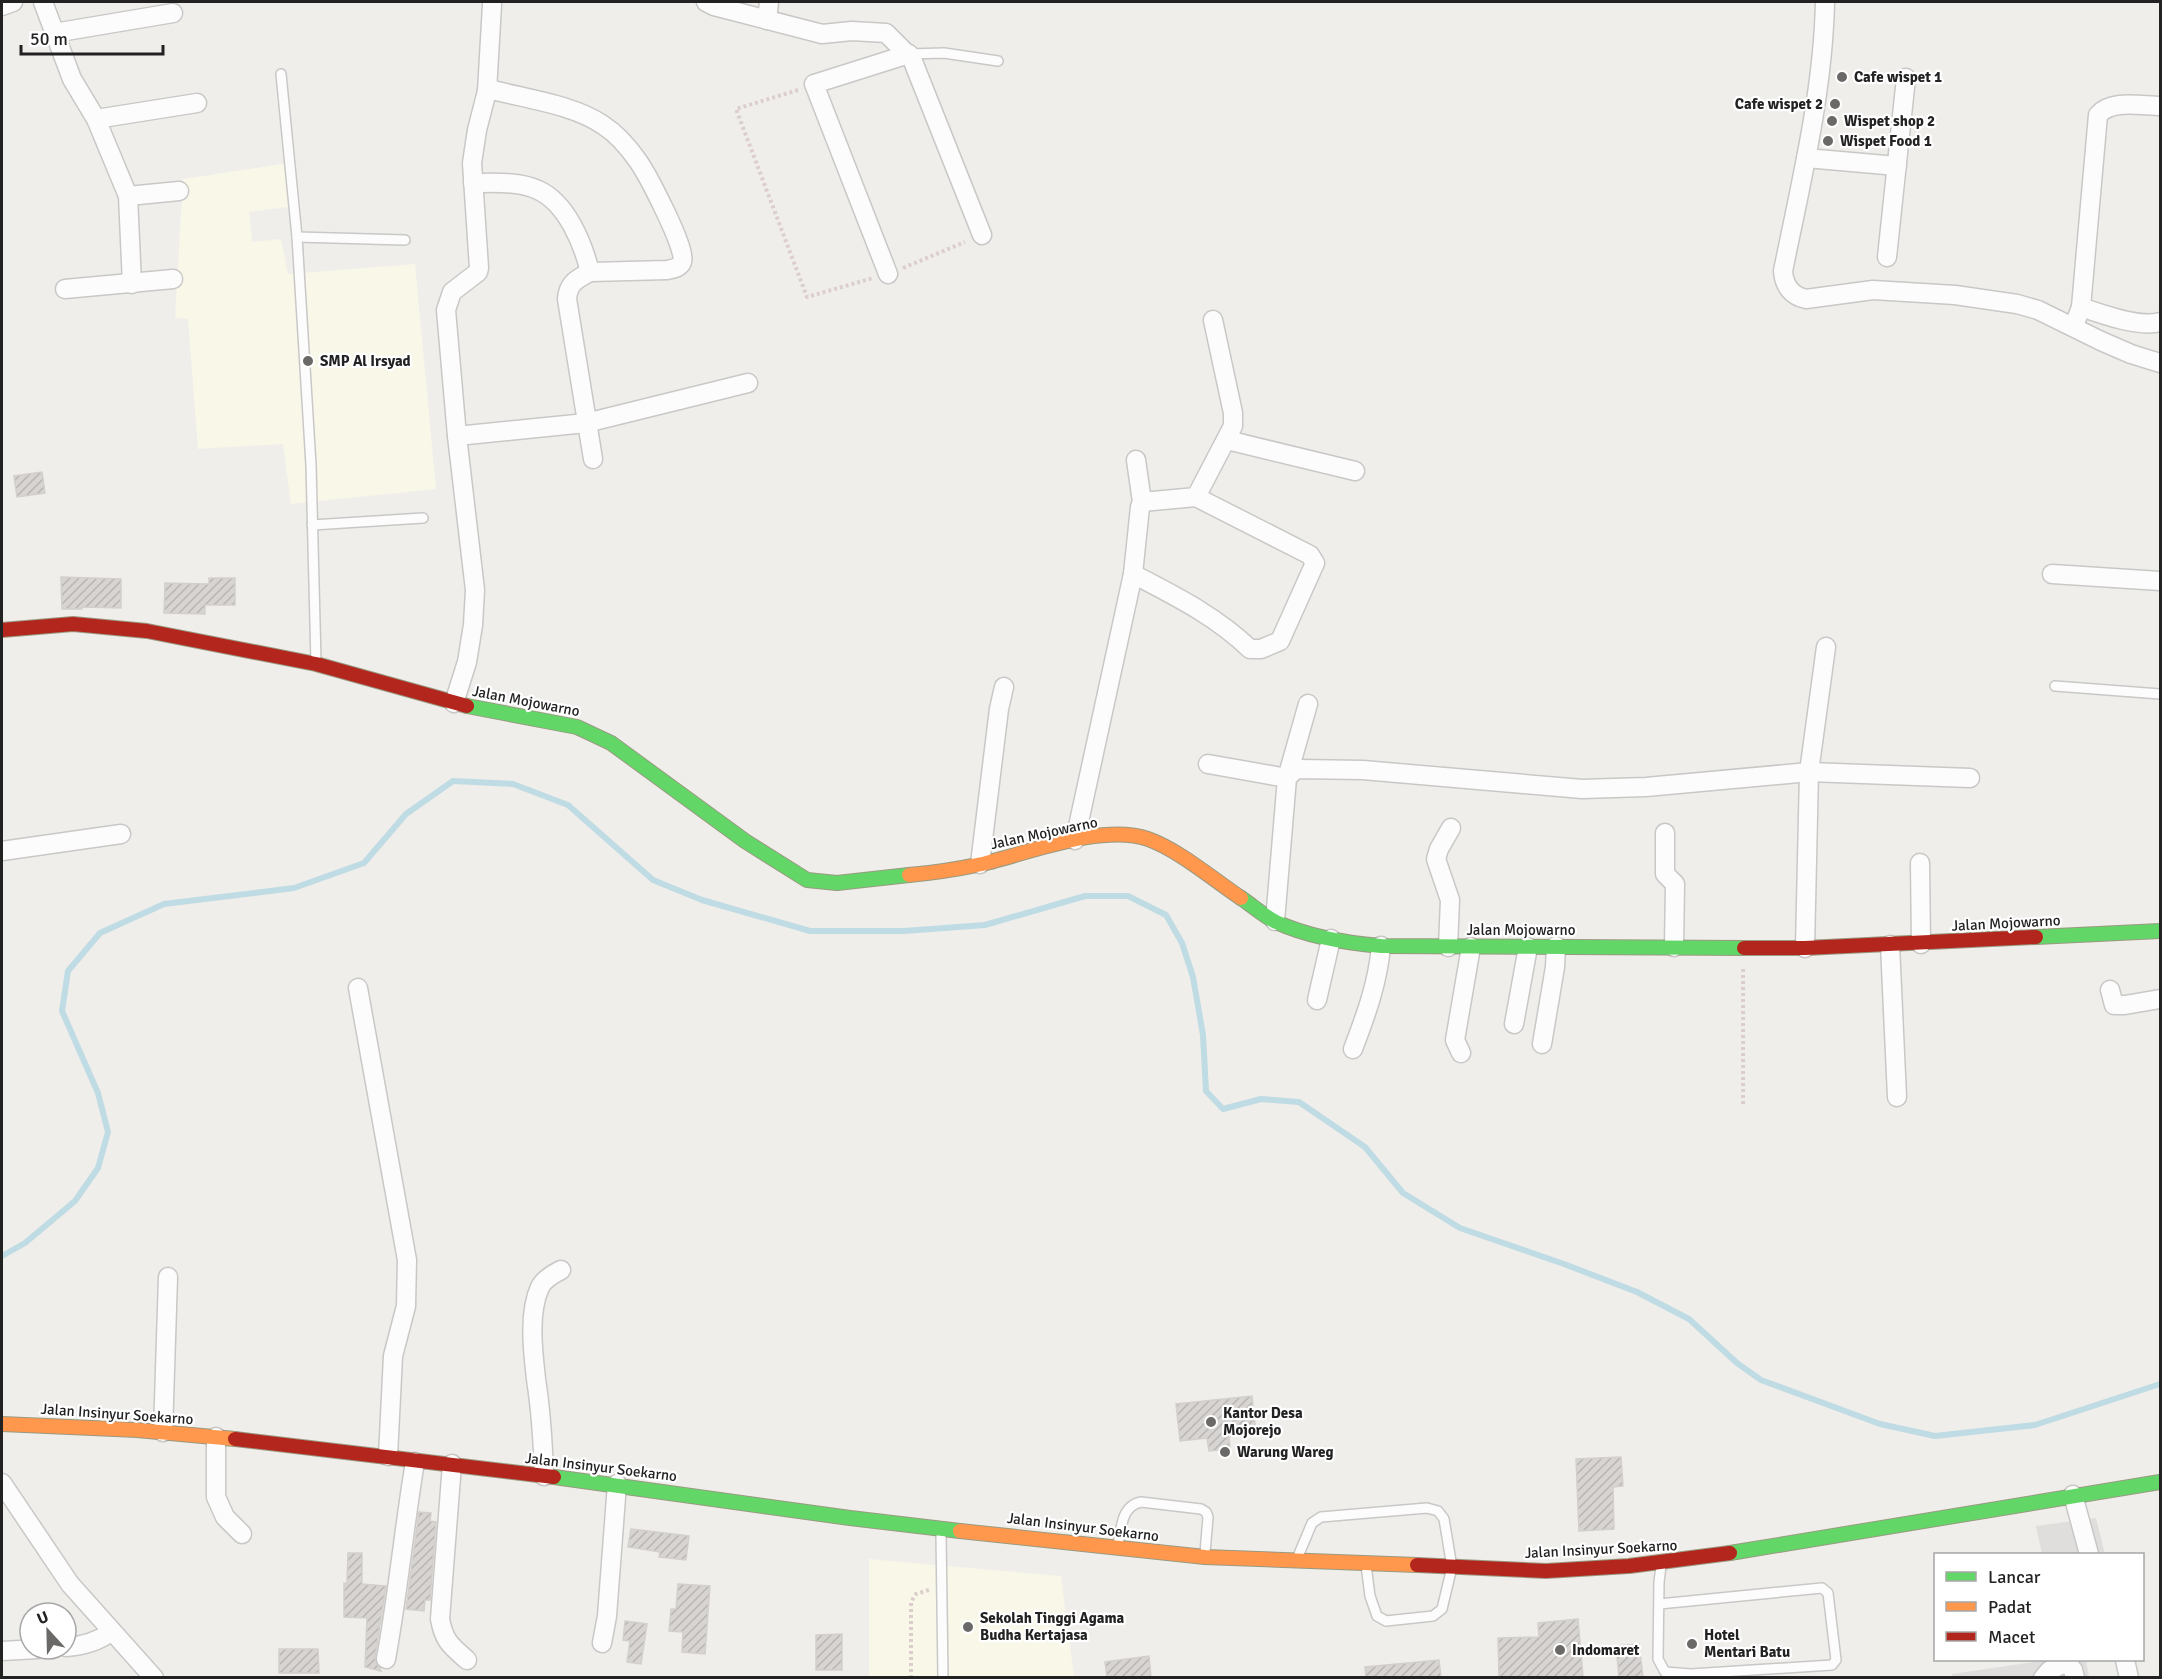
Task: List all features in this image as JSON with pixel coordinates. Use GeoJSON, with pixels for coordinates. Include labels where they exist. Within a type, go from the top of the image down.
{"type":"FeatureCollection","features":[{"type":"Feature","properties":{"kind":"street"},"geometry":{"type":"LineString","coordinates":[[2,6],[13,2]]}},
{"type":"Feature","properties":{"kind":"street"},"geometry":{"type":"LineString","coordinates":[[706,2],[822,34],[852,31],[886,33],[909,54],[982,234]]}},
{"type":"Feature","properties":{"kind":"street"},"geometry":{"type":"LineString","coordinates":[[767,20],[769,2]]}},
{"type":"Feature","properties":{"kind":"street"},"geometry":{"type":"LineString","coordinates":[[1825,2],[1824,40],[1806,158],[1783,271],[1786,285],[1797,297],[1820,298],[1873,290],[1955,295],[2017,304],[2038,310],[2132,354],[2160,363]]}},
{"type":"Feature","properties":{"kind":"street"},"geometry":{"type":"LineString","coordinates":[[453,703],[467,662],[473,625],[475,590],[457,436],[446,310],[452,292],[478,272],[479,268],[473,151],[487,91],[492,5]]}},
{"type":"Feature","properties":{"kind":"street"},"geometry":{"type":"LineString","coordinates":[[44,6],[72,79],[96,119],[128,196],[132,284]]}},
{"type":"Feature","properties":{"kind":"street"},"geometry":{"type":"LineString","coordinates":[[54,33],[173,13]]}},
{"type":"Feature","properties":{"kind":"street"},"geometry":{"type":"LineString","coordinates":[[888,274],[814,84],[909,54]]}},
{"type":"Feature","properties":{"kind":"street"},"geometry":{"type":"LineString","coordinates":[[1887,257],[1906,78]]}},
{"type":"Feature","properties":{"kind":"street"},"geometry":{"type":"LineString","coordinates":[[487,91],[493,90],[572,110],[602,124],[621,140],[639,163],[683,256],[683,262],[679,267],[667,270],[590,272],[573,281],[567,293],[593,459]]}},
{"type":"Feature","properties":{"kind":"street"},"geometry":{"type":"LineString","coordinates":[[96,119],[197,103]]}},
{"type":"Feature","properties":{"kind":"street"},"geometry":{"type":"LineString","coordinates":[[2074,327],[2081,307],[2098,115],[2102,110],[2114,105],[2160,106]]}},
{"type":"Feature","properties":{"kind":"street"},"geometry":{"type":"LineString","coordinates":[[1806,158],[1897,166]]}},
{"type":"Feature","properties":{"kind":"street"},"geometry":{"type":"LineString","coordinates":[[473,183],[515,184],[538,190],[552,200],[579,236],[590,272]]}},
{"type":"Feature","properties":{"kind":"street"},"geometry":{"type":"LineString","coordinates":[[128,196],[179,191]]}},
{"type":"Feature","properties":{"kind":"street"},"geometry":{"type":"LineString","coordinates":[[65,289],[173,279]]}},
{"type":"Feature","properties":{"kind":"street"},"geometry":{"type":"LineString","coordinates":[[2081,307],[2153,325],[2160,322]]}},
{"type":"Feature","properties":{"kind":"street"},"geometry":{"type":"LineString","coordinates":[[1196,497],[1233,426],[1233,413],[1213,320]]}},
{"type":"Feature","properties":{"kind":"street"},"geometry":{"type":"LineString","coordinates":[[457,436],[586,423],[748,382]]}},
{"type":"Feature","properties":{"kind":"street"},"geometry":{"type":"LineString","coordinates":[[1227,440],[1355,471]]}},
{"type":"Feature","properties":{"kind":"street"},"geometry":{"type":"LineString","coordinates":[[1074,840],[1133,574],[1142,502],[1136,460]]}},
{"type":"Feature","properties":{"kind":"street"},"geometry":{"type":"LineString","coordinates":[[1133,574],[1197,607],[1236,635],[1250,649],[1261,649],[1280,641],[1315,563],[1310,555],[1196,497],[1142,502]]}},
{"type":"Feature","properties":{"kind":"street"},"geometry":{"type":"LineString","coordinates":[[2052,574],[2160,581]]}},
{"type":"Feature","properties":{"kind":"street","name":"Jalan Mojowarno"},"geometry":{"type":"LineString","coordinates":[[2,630],[74,624],[147,631],[316,664],[453,703],[554,722],[592,733],[611,743],[745,841],[807,880],[837,883],[878,880],[980,864],[1074,840],[1115,834],[1148,839],[1169,849],[1275,921],[1311,935],[1381,946],[1805,948],[2160,931]]}},
{"type":"Feature","properties":{"kind":"street"},"geometry":{"type":"LineString","coordinates":[[1805,948],[1809,772],[1826,647]]}},
{"type":"Feature","properties":{"kind":"street"},"geometry":{"type":"LineString","coordinates":[[980,864],[999,709],[1004,687]]}},
{"type":"Feature","properties":{"kind":"street"},"geometry":{"type":"LineString","coordinates":[[1275,921],[1287,778],[1308,704]]}},
{"type":"Feature","properties":{"kind":"street"},"geometry":{"type":"LineString","coordinates":[[1208,764],[1287,778]]}},
{"type":"Feature","properties":{"kind":"street"},"geometry":{"type":"LineString","coordinates":[[1287,778],[1299,769],[1363,770],[1582,789],[1646,787],[1809,772],[1970,778]]}},
{"type":"Feature","properties":{"kind":"street"},"geometry":{"type":"LineString","coordinates":[[1448,947],[1449,900],[1436,859],[1451,828]]}},
{"type":"Feature","properties":{"kind":"street"},"geometry":{"type":"LineString","coordinates":[[1665,833],[1665,874],[1675,884],[1674,947]]}},
{"type":"Feature","properties":{"kind":"street"},"geometry":{"type":"LineString","coordinates":[[2,851],[121,834]]}},
{"type":"Feature","properties":{"kind":"street"},"geometry":{"type":"LineString","coordinates":[[1920,863],[1921,944]]}},
{"type":"Feature","properties":{"kind":"street"},"geometry":{"type":"LineString","coordinates":[[1317,1000],[1331,939]]}},
{"type":"Feature","properties":{"kind":"street"},"geometry":{"type":"LineString","coordinates":[[1890,945],[1897,1096]]}},
{"type":"Feature","properties":{"kind":"street"},"geometry":{"type":"LineString","coordinates":[[1353,1049],[1379,969],[1381,946]]}},
{"type":"Feature","properties":{"kind":"street"},"geometry":{"type":"LineString","coordinates":[[1542,1044],[1555,967],[1556,946]]}},
{"type":"Feature","properties":{"kind":"street"},"geometry":{"type":"LineString","coordinates":[[1461,1053],[1455,1040],[1471,947]]}},
{"type":"Feature","properties":{"kind":"street"},"geometry":{"type":"LineString","coordinates":[[1514,1024],[1528,947]]}},
{"type":"Feature","properties":{"kind":"street"},"geometry":{"type":"LineString","coordinates":[[358,988],[407,1260],[406,1306],[393,1356],[388,1456]]}},
{"type":"Feature","properties":{"kind":"street"},"geometry":{"type":"LineString","coordinates":[[2110,990],[2114,1005],[2160,999]]}},
{"type":"Feature","properties":{"kind":"street"},"geometry":{"type":"LineString","coordinates":[[544,1476],[532,1354],[532,1328],[540,1287],[547,1278],[561,1270]]}},
{"type":"Feature","properties":{"kind":"street"},"geometry":{"type":"LineString","coordinates":[[163,1432],[168,1277]]}},
{"type":"Feature","properties":{"kind":"street","name":"Jalan Insinyur Soekarno"},"geometry":{"type":"LineString","coordinates":[[2,1424],[163,1432],[388,1456],[415,1462],[452,1464],[617,1484],[850,1518],[1116,1549],[1205,1557],[1297,1558],[1546,1571],[1661,1563],[1714,1556],[2160,1482]]}},
{"type":"Feature","properties":{"kind":"street"},"geometry":{"type":"LineString","coordinates":[[216,1437],[216,1497],[225,1517],[242,1534]]}},
{"type":"Feature","properties":{"kind":"street"},"geometry":{"type":"LineString","coordinates":[[386,1659],[415,1462]]}},
{"type":"Feature","properties":{"kind":"street"},"geometry":{"type":"LineString","coordinates":[[452,1464],[440,1619],[447,1643],[467,1660]]}},
{"type":"Feature","properties":{"kind":"street"},"geometry":{"type":"LineString","coordinates":[[2,1483],[70,1584],[154,1677]]}},
{"type":"Feature","properties":{"kind":"street"},"geometry":{"type":"LineString","coordinates":[[602,1642],[607,1616],[617,1484]]}},
{"type":"Feature","properties":{"kind":"street"},"geometry":{"type":"LineString","coordinates":[[2073,1495],[2089,1553]]}},
{"type":"Feature","properties":{"kind":"street"},"geometry":{"type":"LineString","coordinates":[[78,1645],[88,1644],[111,1632]]}},
{"type":"Feature","properties":{"kind":"street"},"geometry":{"type":"LineString","coordinates":[[2,1651],[18,1650]]}},
{"type":"Feature","properties":{"kind":"street"},"geometry":{"type":"LineString","coordinates":[[2043,1677],[2065,1661]]}},
{"type":"Feature","properties":{"kind":"street"},"geometry":{"type":"LineString","coordinates":[[2068,1661],[2075,1677]]}},
{"type":"Feature","properties":{"kind":"street"},"geometry":{"type":"LineString","coordinates":[[2125,1661],[2129,1677]]}},
{"type":"Feature","properties":{"kind":"lane"},"geometry":{"type":"LineString","coordinates":[[909,54],[944,53],[998,61]]}},
{"type":"Feature","properties":{"kind":"lane"},"geometry":{"type":"LineString","coordinates":[[281,74],[297,237],[312,525],[316,664]]}},
{"type":"Feature","properties":{"kind":"lane"},"geometry":{"type":"LineString","coordinates":[[297,237],[405,240]]}},
{"type":"Feature","properties":{"kind":"lane"},"geometry":{"type":"LineString","coordinates":[[312,525],[423,518]]}},
{"type":"Feature","properties":{"kind":"lane"},"geometry":{"type":"LineString","coordinates":[[2055,686],[2160,694]]}},
{"type":"Feature","properties":{"kind":"lane"},"geometry":{"type":"LineString","coordinates":[[1116,1549],[1126,1511],[1133,1504],[1141,1502],[1201,1509],[1206,1512],[1208,1517],[1205,1557]]}},
{"type":"Feature","properties":{"kind":"lane"},"geometry":{"type":"LineString","coordinates":[[1297,1558],[1312,1523],[1321,1517],[1427,1508],[1438,1511],[1444,1519],[1452,1567],[1442,1609],[1433,1616],[1386,1621],[1377,1616],[1370,1596],[1366,1563]]}},
{"type":"Feature","properties":{"kind":"lane"},"geometry":{"type":"LineString","coordinates":[[941,1528],[944,1677]]}},
{"type":"Feature","properties":{"kind":"lane"},"geometry":{"type":"LineString","coordinates":[[1659,1604],[1822,1588],[1828,1593],[1836,1660],[1832,1665],[1821,1666],[1691,1674],[1665,1672],[1658,1659],[1659,1604],[1661,1563]]}},
{"type":"Feature","properties":{"kind":"path"},"geometry":{"type":"LineString","coordinates":[[814,84],[736,109],[807,297],[888,274],[982,234]]}},
{"type":"Feature","properties":{"kind":"path"},"geometry":{"type":"LineString","coordinates":[[1743,947],[1743,1105]]}},
{"type":"Feature","properties":{"kind":"path"},"geometry":{"type":"LineString","coordinates":[[911,1677],[911,1602],[916,1594],[924,1590],[942,1591]]}},
{"type":"Feature","properties":{"kind":"shaded area","name":"SMP Al Irsyad"},"geometry":{"type":"Polygon","coordinates":[[[288,163],[288,207],[249,212],[252,242],[281,239],[288,274],[415,264],[436,489],[291,504],[283,444],[198,449],[188,319],[175,318],[183,179],[288,163]]]}},
{"type":"Feature","properties":{"kind":"shaded area"},"geometry":{"type":"Polygon","coordinates":[[[2096,1518],[2105,1553],[2042,1553],[2036,1526],[2096,1518]]]}},
{"type":"Feature","properties":{"kind":"shaded area","name":"Sekolah Tinggi Agama Budha Kertajasa"},"geometry":{"type":"Polygon","coordinates":[[[869,1559],[1061,1576],[1074,1677],[869,1677],[869,1559]]]}},
{"type":"Feature","properties":{"kind":"shaded area"},"geometry":{"type":"Polygon","coordinates":[[[2040,1661],[2086,1661],[2089,1677],[1953,1678],[1952,1674],[2040,1661]]]}},
{"type":"Feature","properties":{"kind":"building"},"geometry":{"type":"Polygon","coordinates":[[[42,472],[45,493],[17,497],[14,476],[42,472]]]}},
{"type":"Feature","properties":{"kind":"building"},"geometry":{"type":"Polygon","coordinates":[[[61,577],[121,579],[121,608],[62,609],[61,577]]]}},
{"type":"Feature","properties":{"kind":"building"},"geometry":{"type":"Polygon","coordinates":[[[209,578],[235,578],[235,605],[205,605],[205,614],[164,613],[165,583],[209,584],[209,578]]]}},
{"type":"Feature","properties":{"kind":"building"},"geometry":{"type":"Polygon","coordinates":[[[1252,1396],[1256,1433],[1229,1436],[1230,1449],[1209,1451],[1207,1438],[1180,1441],[1176,1404],[1252,1396]]]}},
{"type":"Feature","properties":{"kind":"building"},"geometry":{"type":"Polygon","coordinates":[[[1621,1457],[1623,1486],[1613,1487],[1614,1529],[1579,1531],[1576,1459],[1621,1457]]]}},
{"type":"Feature","properties":{"kind":"building"},"geometry":{"type":"Polygon","coordinates":[[[419,1512],[431,1513],[430,1521],[436,1522],[430,1600],[425,1600],[424,1611],[406,1609],[419,1512]]]}},
{"type":"Feature","properties":{"kind":"building"},"geometry":{"type":"Polygon","coordinates":[[[631,1529],[689,1536],[686,1560],[659,1557],[660,1552],[628,1547],[631,1529]]]}},
{"type":"Feature","properties":{"kind":"building"},"geometry":{"type":"Polygon","coordinates":[[[348,1553],[362,1553],[362,1584],[386,1586],[375,1657],[381,1671],[365,1667],[367,1618],[344,1617],[344,1583],[347,1584],[348,1553]]]}},
{"type":"Feature","properties":{"kind":"building"},"geometry":{"type":"Polygon","coordinates":[[[678,1584],[710,1586],[705,1654],[682,1652],[683,1632],[669,1631],[671,1609],[676,1609],[678,1584]]]}},
{"type":"Feature","properties":{"kind":"building"},"geometry":{"type":"Polygon","coordinates":[[[1578,1619],[1583,1677],[1499,1677],[1498,1638],[1539,1637],[1538,1623],[1578,1619]]]}},
{"type":"Feature","properties":{"kind":"building"},"geometry":{"type":"Polygon","coordinates":[[[625,1621],[647,1624],[641,1664],[627,1662],[630,1641],[623,1640],[625,1621]]]}},
{"type":"Feature","properties":{"kind":"building"},"geometry":{"type":"Polygon","coordinates":[[[842,1634],[842,1670],[816,1670],[816,1635],[842,1634]]]}},
{"type":"Feature","properties":{"kind":"building"},"geometry":{"type":"Polygon","coordinates":[[[1639,1644],[1643,1677],[1619,1677],[1616,1646],[1639,1644]]]}},
{"type":"Feature","properties":{"kind":"building"},"geometry":{"type":"Polygon","coordinates":[[[279,1649],[318,1649],[319,1673],[279,1673],[279,1649]]]}},
{"type":"Feature","properties":{"kind":"building"},"geometry":{"type":"Polygon","coordinates":[[[1149,1656],[1151,1677],[1107,1677],[1105,1662],[1149,1656]]]}},
{"type":"Feature","properties":{"kind":"building"},"geometry":{"type":"Polygon","coordinates":[[[1439,1660],[1441,1677],[1366,1677],[1365,1667],[1439,1660]]]}},
{"type":"Feature","properties":{"kind":"waterway"},"geometry":{"type":"LineString","coordinates":[[2,1256],[25,1243],[75,1201],[98,1168],[108,1132],[98,1093],[62,1011],[68,971],[100,933],[164,904],[294,888],[364,863],[406,814],[453,781],[513,784],[568,805],[653,880],[702,900],[810,931],[904,931],[985,925],[1085,896],[1128,896],[1166,915],[1182,943],[1193,977],[1203,1035],[1206,1091],[1223,1109],[1261,1099],[1299,1102],[1365,1147],[1403,1193],[1460,1228],[1637,1292],[1689,1319],[1737,1363],[1761,1380],[1880,1424],[1935,1436],[2035,1425],[2160,1384]]}},
{"type":"Feature","properties":{"kind":"traffic: fast"},"geometry":{"type":"LineString","coordinates":[[467,706],[577,727],[611,743],[745,841],[807,880],[837,883],[909,875]]}},
{"type":"Feature","properties":{"kind":"traffic: fast"},"geometry":{"type":"LineString","coordinates":[[1241,898],[1272,920],[1301,932],[1368,945],[1744,948]]}},
{"type":"Feature","properties":{"kind":"traffic: fast"},"geometry":{"type":"LineString","coordinates":[[2036,937],[2160,931]]}},
{"type":"Feature","properties":{"kind":"traffic: fast"},"geometry":{"type":"LineString","coordinates":[[554,1477],[960,1531]]}},
{"type":"Feature","properties":{"kind":"traffic: fast"},"geometry":{"type":"LineString","coordinates":[[1730,1553],[2160,1482]]}},
{"type":"Feature","properties":{"kind":"traffic: slow"},"geometry":{"type":"LineString","coordinates":[[909,875],[982,864],[1065,841],[1088,837],[1130,835],[1148,839],[1172,850],[1241,898]]}},
{"type":"Feature","properties":{"kind":"traffic: slow"},"geometry":{"type":"LineString","coordinates":[[2,1424],[137,1430],[235,1439]]}},
{"type":"Feature","properties":{"kind":"traffic: slow"},"geometry":{"type":"LineString","coordinates":[[960,1531],[1205,1557],[1417,1565]]}},
{"type":"Feature","properties":{"kind":"traffic: jam"},"geometry":{"type":"LineString","coordinates":[[2,630],[73,624],[147,631],[316,664],[467,706]]}},
{"type":"Feature","properties":{"kind":"traffic: jam"},"geometry":{"type":"LineString","coordinates":[[1744,948],[1805,948],[2036,937]]}},
{"type":"Feature","properties":{"kind":"traffic: jam"},"geometry":{"type":"LineString","coordinates":[[235,1439],[554,1477]]}},
{"type":"Feature","properties":{"kind":"traffic: jam"},"geometry":{"type":"LineString","coordinates":[[1417,1565],[1546,1571],[1629,1566],[1730,1553]]}},
{"type":"Feature","properties":{"kind":"place","name":"Cafe wispet 1"},"geometry":{"type":"Point","coordinates":[1842,77]}},
{"type":"Feature","properties":{"kind":"place","name":"Cafe wispet 2"},"geometry":{"type":"Point","coordinates":[1835,104]}},
{"type":"Feature","properties":{"kind":"place","name":"Wispet shop 2"},"geometry":{"type":"Point","coordinates":[1832,121]}},
{"type":"Feature","properties":{"kind":"place","name":"Wispet Food 1"},"geometry":{"type":"Point","coordinates":[1828,141]}},
{"type":"Feature","properties":{"kind":"place","name":"SMP Al Irsyad"},"geometry":{"type":"Point","coordinates":[308,361]}},
{"type":"Feature","properties":{"kind":"place","name":"Kantor Desa Mojorejo"},"geometry":{"type":"Point","coordinates":[1211,1422]}},
{"type":"Feature","properties":{"kind":"place","name":"Warung Wareg"},"geometry":{"type":"Point","coordinates":[1225,1452]}},
{"type":"Feature","properties":{"kind":"place","name":"Sekolah Tinggi Agama Budha Kertajasa"},"geometry":{"type":"Point","coordinates":[968,1627]}},
{"type":"Feature","properties":{"kind":"place","name":"Hotel Mentari Batu"},"geometry":{"type":"Point","coordinates":[1692,1644]}},
{"type":"Feature","properties":{"kind":"place","name":"Indomaret"},"geometry":{"type":"Point","coordinates":[1560,1650]}}]}
